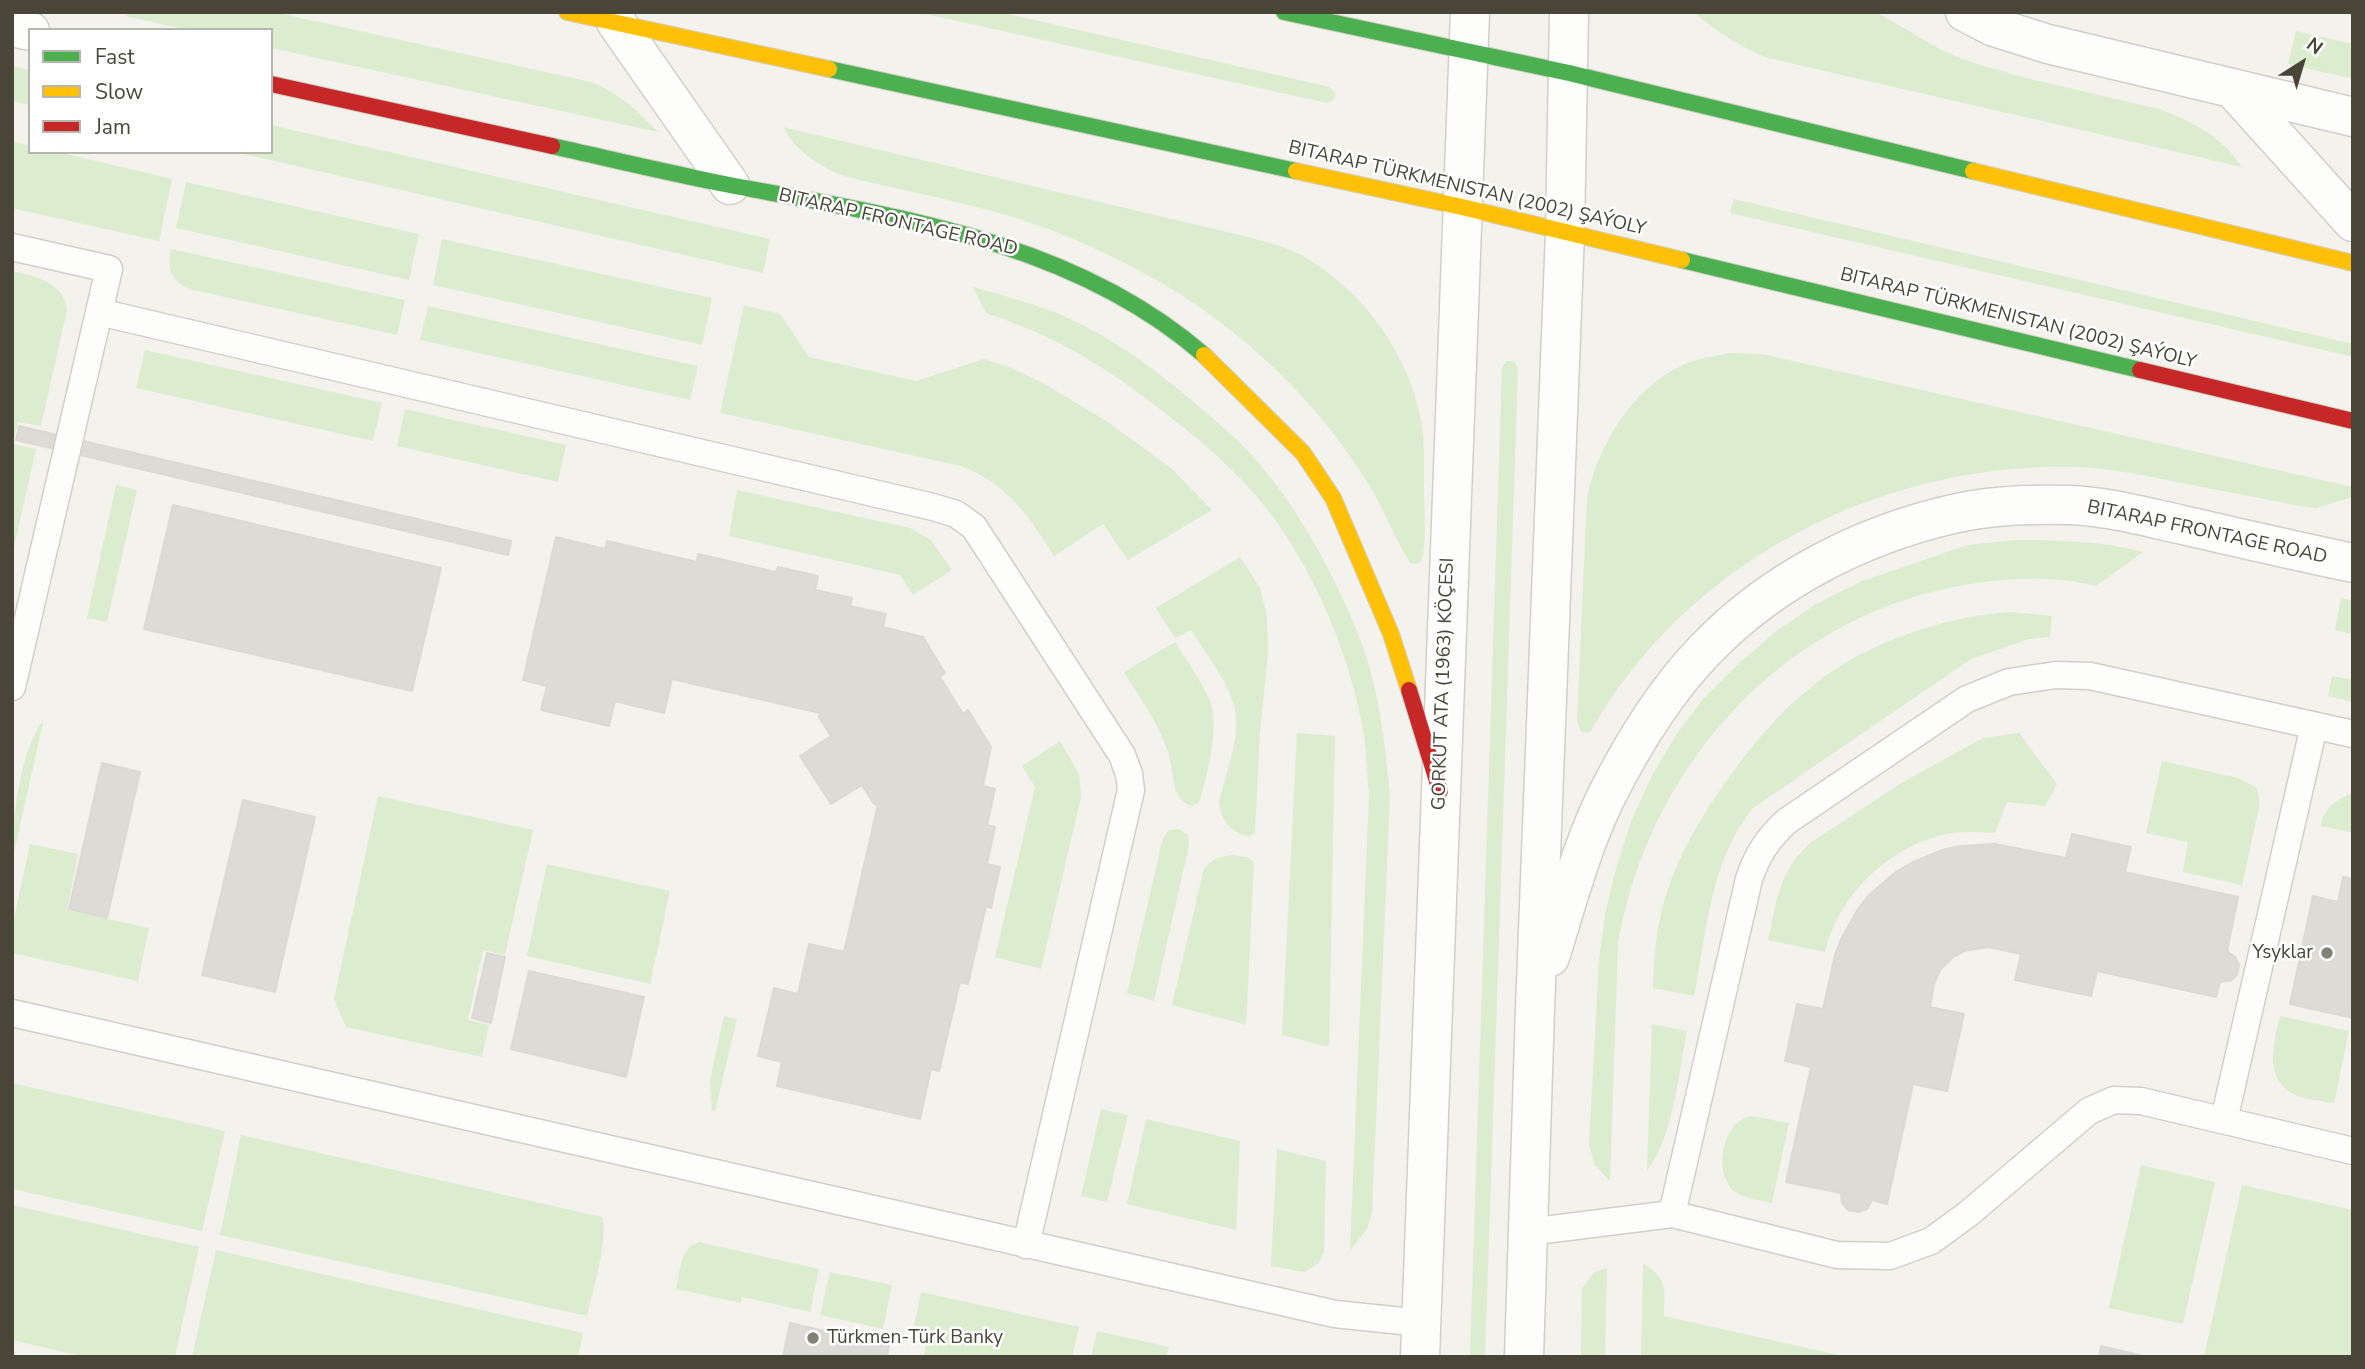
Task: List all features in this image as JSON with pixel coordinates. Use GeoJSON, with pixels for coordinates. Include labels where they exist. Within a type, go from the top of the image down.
{"type":"FeatureCollection","features":[{"type":"Feature","properties":{"kind":"main road","name":"BITARAP TÜRKMENISTAN (2002) ŞAÝOLY"},"geometry":{"type":"LineString","coordinates":[[567,12],[1462,207],[2353,421]]}},
{"type":"Feature","properties":{"kind":"main road"},"geometry":{"type":"LineString","coordinates":[[1284,12],[1569,73],[2353,263]]}},
{"type":"Feature","properties":{"kind":"main road","name":"BITARAP FRONTAGE ROAD"},"geometry":{"type":"LineString","coordinates":[[273,84],[975,236],[1069,271],[1178,332],[1219,368],[1303,453],[1333,498],[1391,634],[1440,791]]}},
{"type":"Feature","properties":{"kind":"street","name":"GORKUT ATA (1963) KÖÇESI"},"geometry":{"type":"LineString","coordinates":[[1420,1340],[1470,12]]}},
{"type":"Feature","properties":{"kind":"street"},"geometry":{"type":"LineString","coordinates":[[1524,1357],[1565,232],[1569,12]]}},
{"type":"Feature","properties":{"kind":"street"},"geometry":{"type":"LineString","coordinates":[[1965,12],[1994,27],[2048,44],[2353,117]]}},
{"type":"Feature","properties":{"kind":"street"},"geometry":{"type":"LineString","coordinates":[[616,22],[730,185]]}},
{"type":"Feature","properties":{"kind":"street"},"geometry":{"type":"LineString","coordinates":[[2233,89],[2353,222]]}},
{"type":"Feature","properties":{"kind":"street","name":"BITARAP FRONTAGE ROAD"},"geometry":{"type":"LineString","coordinates":[[1535,1009],[1583,853],[1605,798],[1634,746],[1673,687],[1707,648],[1749,611],[1796,576],[1900,528],[1955,513],[2008,506],[2071,505],[2127,513],[2344,555]]}},
{"type":"Feature","properties":{"kind":"lane"},"geometry":{"type":"LineString","coordinates":[[12,247],[109,270],[12,687]]}},
{"type":"Feature","properties":{"kind":"lane"},"geometry":{"type":"LineString","coordinates":[[99,312],[933,507],[956,514],[974,527],[1122,755],[1131,790],[1026,1245]]}},
{"type":"Feature","properties":{"kind":"lane"},"geometry":{"type":"LineString","coordinates":[[1672,1214],[1749,879],[1764,846],[1772,834],[1787,821],[1967,699],[2008,682],[2056,675],[2090,676],[2353,734]]}},
{"type":"Feature","properties":{"kind":"lane"},"geometry":{"type":"LineString","coordinates":[[2224,1121],[2314,726]]}},
{"type":"Feature","properties":{"kind":"lane"},"geometry":{"type":"LineString","coordinates":[[12,1013],[1335,1314],[1420,1340]]}},
{"type":"Feature","properties":{"kind":"lane"},"geometry":{"type":"LineString","coordinates":[[1528,1232],[1672,1214],[1837,1255],[1890,1256],[1931,1241],[1968,1214],[2089,1111],[2114,1100],[2141,1101],[2353,1151]]}},
{"type":"Feature","properties":{"kind":"green space"},"geometry":{"type":"Polygon","coordinates":[[[131,12],[274,12],[591,82],[627,103],[658,132],[273,48],[273,28],[180,28],[125,16],[131,12]]]}},
{"type":"Feature","properties":{"kind":"green space"},"geometry":{"type":"Polygon","coordinates":[[[917,12],[999,12],[1330,87],[1336,93],[1334,100],[1327,103],[917,12]]]}},
{"type":"Feature","properties":{"kind":"green space"},"geometry":{"type":"Polygon","coordinates":[[[1693,12],[1876,12],[1943,51],[1974,63],[2159,109],[2184,119],[2210,134],[2229,150],[2242,167],[1768,58],[1729,38],[1693,12]]]}},
{"type":"Feature","properties":{"kind":"green space"},"geometry":{"type":"Polygon","coordinates":[[[2296,31],[2353,44],[2353,79],[2288,64],[2296,31]]]}},
{"type":"Feature","properties":{"kind":"green space"},"geometry":{"type":"Polygon","coordinates":[[[12,66],[28,70],[28,105],[12,101],[12,66]]]}},
{"type":"Feature","properties":{"kind":"green space"},"geometry":{"type":"Polygon","coordinates":[[[273,125],[770,239],[763,273],[244,154],[273,154],[273,125]]]}},
{"type":"Feature","properties":{"kind":"green space"},"geometry":{"type":"Polygon","coordinates":[[[783,127],[1255,239],[1297,253],[1325,270],[1346,287],[1381,328],[1396,351],[1416,400],[1424,450],[1425,534],[1422,560],[1417,564],[1410,563],[1371,488],[1328,426],[1303,397],[1248,344],[1187,299],[1155,279],[1080,242],[1017,218],[834,172],[804,153],[783,127]]]}},
{"type":"Feature","properties":{"kind":"green space"},"geometry":{"type":"Polygon","coordinates":[[[12,141],[28,145],[28,154],[66,154],[172,179],[159,241],[12,208],[12,141]]]}},
{"type":"Feature","properties":{"kind":"green space"},"geometry":{"type":"Polygon","coordinates":[[[186,182],[419,234],[409,280],[176,228],[186,182]]]}},
{"type":"Feature","properties":{"kind":"green space"},"geometry":{"type":"Polygon","coordinates":[[[1734,199],[2353,344],[2353,357],[1730,213],[1734,199]]]}},
{"type":"Feature","properties":{"kind":"green space"},"geometry":{"type":"Polygon","coordinates":[[[442,239],[712,298],[702,345],[433,285],[442,239]]]}},
{"type":"Feature","properties":{"kind":"green space"},"geometry":{"type":"Polygon","coordinates":[[[171,249],[405,300],[397,335],[189,289],[171,273],[171,249]]]}},
{"type":"Feature","properties":{"kind":"green space"},"geometry":{"type":"Polygon","coordinates":[[[12,271],[47,282],[65,300],[67,310],[41,426],[18,422],[13,444],[36,449],[12,556],[12,271]]]}},
{"type":"Feature","properties":{"kind":"green space"},"geometry":{"type":"Polygon","coordinates":[[[973,287],[1054,312],[1104,336],[1150,367],[1228,431],[1261,465],[1295,512],[1325,563],[1360,639],[1377,696],[1390,795],[1372,1213],[1367,1229],[1350,1251],[1369,795],[1359,708],[1333,626],[1308,574],[1279,525],[1267,508],[1224,463],[1177,423],[1098,365],[1057,342],[986,313],[973,287]]]}},
{"type":"Feature","properties":{"kind":"green space"},"geometry":{"type":"Polygon","coordinates":[[[744,305],[780,314],[809,357],[916,381],[984,359],[1011,368],[1041,382],[1108,422],[1172,469],[1212,510],[1128,560],[1103,524],[1054,556],[1026,515],[1004,492],[977,473],[961,466],[720,413],[744,305]]]}},
{"type":"Feature","properties":{"kind":"green space"},"geometry":{"type":"Polygon","coordinates":[[[428,306],[698,366],[690,400],[420,340],[428,306]]]}},
{"type":"Feature","properties":{"kind":"green space"},"geometry":{"type":"Polygon","coordinates":[[[145,350],[382,403],[373,441],[136,388],[145,350]]]}},
{"type":"Feature","properties":{"kind":"green space"},"geometry":{"type":"Polygon","coordinates":[[[1731,353],[1762,354],[2353,487],[2353,497],[2316,508],[2306,507],[2129,473],[2076,467],[2003,470],[1932,482],[1863,503],[1797,533],[1736,571],[1680,617],[1632,670],[1591,731],[1586,733],[1581,731],[1577,722],[1587,497],[1592,477],[1608,439],[1646,390],[1661,377],[1692,361],[1731,353]]]}},
{"type":"Feature","properties":{"kind":"green space"},"geometry":{"type":"Polygon","coordinates":[[[1506,361],[1514,361],[1518,368],[1485,1357],[1470,1357],[1502,368],[1506,361]]]}},
{"type":"Feature","properties":{"kind":"green space"},"geometry":{"type":"Polygon","coordinates":[[[405,409],[566,445],[558,482],[397,446],[405,409]]]}},
{"type":"Feature","properties":{"kind":"green space"},"geometry":{"type":"Polygon","coordinates":[[[116,485],[137,490],[107,622],[87,618],[116,485]]]}},
{"type":"Feature","properties":{"kind":"green space"},"geometry":{"type":"Polygon","coordinates":[[[737,490],[910,528],[931,540],[952,570],[913,595],[900,575],[729,536],[737,490]]]}},
{"type":"Feature","properties":{"kind":"green space"},"geometry":{"type":"Polygon","coordinates":[[[2015,540],[2095,543],[2143,552],[2096,586],[2062,580],[2028,579],[1959,586],[1894,604],[1835,631],[1781,667],[1733,711],[1692,761],[1659,818],[1634,878],[1618,943],[1610,1181],[1595,1165],[1589,1145],[1599,960],[1605,914],[1632,819],[1653,774],[1676,735],[1703,699],[1733,669],[1775,632],[1816,604],[1860,582],[1967,545],[2015,540]]]}},
{"type":"Feature","properties":{"kind":"green space"},"geometry":{"type":"Polygon","coordinates":[[[1240,557],[1260,588],[1267,615],[1268,653],[1260,732],[1255,832],[1249,837],[1228,825],[1219,802],[1236,729],[1231,696],[1191,630],[1175,638],[1156,608],[1240,557]]]}},
{"type":"Feature","properties":{"kind":"green space"},"geometry":{"type":"Polygon","coordinates":[[[2341,598],[2353,601],[2353,634],[2335,630],[2341,598]]]}},
{"type":"Feature","properties":{"kind":"green space"},"geometry":{"type":"Polygon","coordinates":[[[2011,612],[2052,616],[2050,637],[2029,639],[1971,659],[1753,808],[1727,850],[1719,873],[1694,996],[1653,988],[1659,923],[1665,897],[1678,864],[1713,801],[1743,758],[1776,719],[1801,695],[1836,669],[1883,644],[1934,625],[2011,612]]]}},
{"type":"Feature","properties":{"kind":"green space"},"geometry":{"type":"Polygon","coordinates":[[[1175,642],[1209,699],[1214,722],[1209,765],[1199,802],[1192,806],[1180,798],[1174,785],[1169,755],[1160,733],[1124,672],[1175,642]]]}},
{"type":"Feature","properties":{"kind":"green space"},"geometry":{"type":"Polygon","coordinates":[[[2332,676],[2353,680],[2353,702],[2328,696],[2332,676]]]}},
{"type":"Feature","properties":{"kind":"green space"},"geometry":{"type":"Polygon","coordinates":[[[41,723],[12,861],[18,790],[27,754],[41,723]]]}},
{"type":"Feature","properties":{"kind":"green space"},"geometry":{"type":"Polygon","coordinates":[[[1297,733],[1335,736],[1329,1047],[1282,1035],[1297,733]]]}},
{"type":"Feature","properties":{"kind":"green space"},"geometry":{"type":"Polygon","coordinates":[[[2019,733],[2057,784],[2045,806],[2007,802],[1995,833],[1961,832],[1941,835],[1902,852],[1867,878],[1853,894],[1831,932],[1825,952],[1768,940],[1785,876],[1795,859],[1810,843],[1903,782],[1983,738],[2019,733]]]}},
{"type":"Feature","properties":{"kind":"green space"},"geometry":{"type":"Polygon","coordinates":[[[1060,741],[1079,774],[1081,797],[1041,969],[995,957],[1035,787],[1022,766],[1060,741]]]}},
{"type":"Feature","properties":{"kind":"green space"},"geometry":{"type":"Polygon","coordinates":[[[2162,761],[2238,778],[2256,787],[2259,807],[2242,885],[2183,872],[2188,842],[2146,833],[2162,761]]]}},
{"type":"Feature","properties":{"kind":"green space"},"geometry":{"type":"Polygon","coordinates":[[[2353,793],[2353,833],[2321,826],[2332,805],[2353,793]]]}},
{"type":"Feature","properties":{"kind":"green space"},"geometry":{"type":"Polygon","coordinates":[[[378,796],[533,830],[505,955],[483,950],[468,1020],[489,1025],[482,1057],[346,1027],[334,999],[378,796]]]}},
{"type":"Feature","properties":{"kind":"green space"},"geometry":{"type":"Polygon","coordinates":[[[1179,829],[1188,835],[1189,845],[1154,1001],[1127,993],[1163,838],[1169,830],[1179,829]]]}},
{"type":"Feature","properties":{"kind":"green space"},"geometry":{"type":"Polygon","coordinates":[[[30,844],[78,854],[67,910],[149,928],[138,981],[12,953],[12,927],[30,844]]]}},
{"type":"Feature","properties":{"kind":"green space"},"geometry":{"type":"Polygon","coordinates":[[[1230,855],[1247,857],[1254,862],[1246,1025],[1172,1005],[1204,868],[1215,859],[1230,855]]]}},
{"type":"Feature","properties":{"kind":"green space"},"geometry":{"type":"Polygon","coordinates":[[[547,864],[670,891],[650,984],[527,956],[547,864]]]}},
{"type":"Feature","properties":{"kind":"green space"},"geometry":{"type":"Polygon","coordinates":[[[724,1016],[737,1019],[715,1111],[712,1111],[710,1080],[724,1016]]]}},
{"type":"Feature","properties":{"kind":"green space"},"geometry":{"type":"Polygon","coordinates":[[[2280,1016],[2349,1031],[2334,1103],[2301,1097],[2280,1083],[2275,1074],[2273,1051],[2280,1016]]]}},
{"type":"Feature","properties":{"kind":"green space"},"geometry":{"type":"Polygon","coordinates":[[[1652,1024],[1687,1031],[1669,1122],[1647,1171],[1652,1024]]]}},
{"type":"Feature","properties":{"kind":"green space"},"geometry":{"type":"Polygon","coordinates":[[[12,1083],[225,1131],[202,1231],[12,1189],[12,1083]]]}},
{"type":"Feature","properties":{"kind":"green space"},"geometry":{"type":"Polygon","coordinates":[[[1101,1109],[1128,1115],[1107,1202],[1081,1196],[1101,1109]]]}},
{"type":"Feature","properties":{"kind":"green space"},"geometry":{"type":"Polygon","coordinates":[[[1751,1116],[1789,1123],[1772,1203],[1738,1194],[1728,1183],[1724,1172],[1727,1137],[1741,1120],[1751,1116]]]}},
{"type":"Feature","properties":{"kind":"green space"},"geometry":{"type":"Polygon","coordinates":[[[1146,1119],[1240,1141],[1236,1230],[1127,1204],[1146,1119]]]}},
{"type":"Feature","properties":{"kind":"green space"},"geometry":{"type":"Polygon","coordinates":[[[241,1135],[602,1217],[602,1251],[587,1316],[220,1235],[241,1135]]]}},
{"type":"Feature","properties":{"kind":"green space"},"geometry":{"type":"Polygon","coordinates":[[[1277,1149],[1326,1161],[1324,1252],[1319,1263],[1305,1272],[1271,1266],[1277,1149]]]}},
{"type":"Feature","properties":{"kind":"green space"},"geometry":{"type":"Polygon","coordinates":[[[2141,1165],[2215,1182],[2183,1324],[2109,1308],[2141,1165]]]}},
{"type":"Feature","properties":{"kind":"green space"},"geometry":{"type":"Polygon","coordinates":[[[2242,1185],[2353,1210],[2353,1357],[2204,1357],[2242,1185]]]}},
{"type":"Feature","properties":{"kind":"green space"},"geometry":{"type":"Polygon","coordinates":[[[12,1205],[199,1247],[175,1357],[85,1357],[12,1340],[12,1205]]]}},
{"type":"Feature","properties":{"kind":"green space"},"geometry":{"type":"Polygon","coordinates":[[[699,1242],[819,1269],[810,1312],[742,1297],[741,1303],[676,1289],[684,1255],[699,1242]]]}},
{"type":"Feature","properties":{"kind":"green space"},"geometry":{"type":"Polygon","coordinates":[[[216,1250],[583,1333],[578,1357],[192,1357],[216,1250]]]}},
{"type":"Feature","properties":{"kind":"green space"},"geometry":{"type":"Polygon","coordinates":[[[1643,1264],[1661,1280],[1664,1316],[1847,1357],[1641,1357],[1643,1264]]]}},
{"type":"Feature","properties":{"kind":"green space"},"geometry":{"type":"Polygon","coordinates":[[[1607,1268],[1605,1357],[1581,1357],[1582,1288],[1595,1272],[1607,1268]]]}},
{"type":"Feature","properties":{"kind":"green space"},"geometry":{"type":"Polygon","coordinates":[[[830,1272],[892,1285],[883,1329],[820,1315],[830,1272]]]}},
{"type":"Feature","properties":{"kind":"green space"},"geometry":{"type":"Polygon","coordinates":[[[921,1292],[1079,1327],[1072,1357],[924,1357],[927,1340],[912,1336],[921,1292]]]}},
{"type":"Feature","properties":{"kind":"green space"},"geometry":{"type":"Polygon","coordinates":[[[1097,1331],[1169,1347],[1166,1357],[1091,1357],[1097,1331]]]}},
{"type":"Feature","properties":{"kind":"building"},"geometry":{"type":"Polygon","coordinates":[[[19,426],[511,541],[508,555],[16,440],[19,426]]]}},
{"type":"Feature","properties":{"kind":"building"},"geometry":{"type":"Polygon","coordinates":[[[173,505],[441,568],[412,691],[144,629],[173,505]]]}},
{"type":"Feature","properties":{"kind":"building"},"geometry":{"type":"Polygon","coordinates":[[[556,537],[605,549],[607,541],[697,562],[698,554],[776,572],[778,567],[818,576],[815,590],[852,598],[850,606],[886,614],[883,627],[923,637],[945,673],[940,677],[963,714],[968,710],[991,747],[983,786],[995,789],[987,825],[995,827],[987,864],[1000,867],[991,908],[986,906],[968,984],[960,982],[939,1071],[931,1069],[920,1119],[777,1086],[782,1062],[758,1056],[774,988],[798,994],[809,944],[844,952],[878,805],[874,804],[862,785],[831,804],[800,756],[831,736],[819,717],[820,713],[672,679],[664,713],[615,701],[609,726],[541,710],[547,686],[523,680],[556,537]]]}},
{"type":"Feature","properties":{"kind":"building"},"geometry":{"type":"Polygon","coordinates":[[[102,763],[140,772],[107,918],[69,909],[102,763]]]}},
{"type":"Feature","properties":{"kind":"building"},"geometry":{"type":"Polygon","coordinates":[[[243,800],[315,817],[275,992],[202,975],[243,800]]]}},
{"type":"Feature","properties":{"kind":"building"},"geometry":{"type":"Polygon","coordinates":[[[2072,834],[2131,847],[2125,872],[2238,897],[2227,951],[2235,957],[2239,965],[2237,975],[2230,981],[2220,982],[2216,997],[2097,971],[2091,996],[2015,980],[2021,954],[1988,947],[1964,951],[1953,957],[1940,970],[1934,984],[1930,1007],[1964,1014],[1947,1091],[1913,1084],[1887,1204],[1872,1200],[1867,1209],[1858,1212],[1848,1210],[1842,1203],[1841,1193],[1786,1182],[1811,1067],[1785,1061],[1797,1004],[1823,1009],[1841,939],[1869,895],[1896,872],[1942,850],[1995,844],[2066,858],[2072,834]]]}},
{"type":"Feature","properties":{"kind":"building","name":"Ysyklar"},"geometry":{"type":"Polygon","coordinates":[[[2343,877],[2353,879],[2353,1018],[2290,1004],[2313,896],[2338,902],[2343,877]]]}},
{"type":"Feature","properties":{"kind":"building"},"geometry":{"type":"Polygon","coordinates":[[[487,953],[505,957],[491,1023],[472,1018],[487,953]]]}},
{"type":"Feature","properties":{"kind":"building"},"geometry":{"type":"Polygon","coordinates":[[[529,971],[644,997],[626,1077],[511,1049],[529,971]]]}},
{"type":"Feature","properties":{"kind":"building"},"geometry":{"type":"Polygon","coordinates":[[[790,1323],[889,1346],[887,1357],[783,1357],[790,1323]]]}},
{"type":"Feature","properties":{"kind":"building"},"geometry":{"type":"Polygon","coordinates":[[[2101,1346],[2147,1357],[2099,1357],[2101,1346]]]}},
{"type":"Feature","properties":{"kind":"traffic: fast"},"geometry":{"type":"LineString","coordinates":[[1284,12],[1569,73],[1973,171]]}},
{"type":"Feature","properties":{"kind":"traffic: fast"},"geometry":{"type":"LineString","coordinates":[[829,69],[1296,171]]}},
{"type":"Feature","properties":{"kind":"traffic: fast"},"geometry":{"type":"LineString","coordinates":[[552,146],[862,210],[984,240],[1043,261],[1100,286],[1154,317],[1204,355]]}},
{"type":"Feature","properties":{"kind":"traffic: fast"},"geometry":{"type":"LineString","coordinates":[[1682,260],[2140,370]]}},
{"type":"Feature","properties":{"kind":"traffic: slow"},"geometry":{"type":"LineString","coordinates":[[567,12],[829,69]]}},
{"type":"Feature","properties":{"kind":"traffic: slow"},"geometry":{"type":"LineString","coordinates":[[1296,171],[1462,207],[1682,260]]}},
{"type":"Feature","properties":{"kind":"traffic: slow"},"geometry":{"type":"LineString","coordinates":[[1973,171],[2353,263]]}},
{"type":"Feature","properties":{"kind":"traffic: slow"},"geometry":{"type":"LineString","coordinates":[[1204,355],[1303,453],[1333,498],[1391,634],[1409,690]]}},
{"type":"Feature","properties":{"kind":"traffic: jam"},"geometry":{"type":"LineString","coordinates":[[273,84],[552,146]]}},
{"type":"Feature","properties":{"kind":"traffic: jam"},"geometry":{"type":"LineString","coordinates":[[2140,370],[2353,421]]}},
{"type":"Feature","properties":{"kind":"traffic: jam"},"geometry":{"type":"LineString","coordinates":[[1409,690],[1440,791]]}},
{"type":"Feature","properties":{"kind":"place","name":"Ysyklar"},"geometry":{"type":"Point","coordinates":[2327,953]}},
{"type":"Feature","properties":{"kind":"place","name":"Türkmen-Türk Banky"},"geometry":{"type":"Point","coordinates":[813,1338]}}]}
